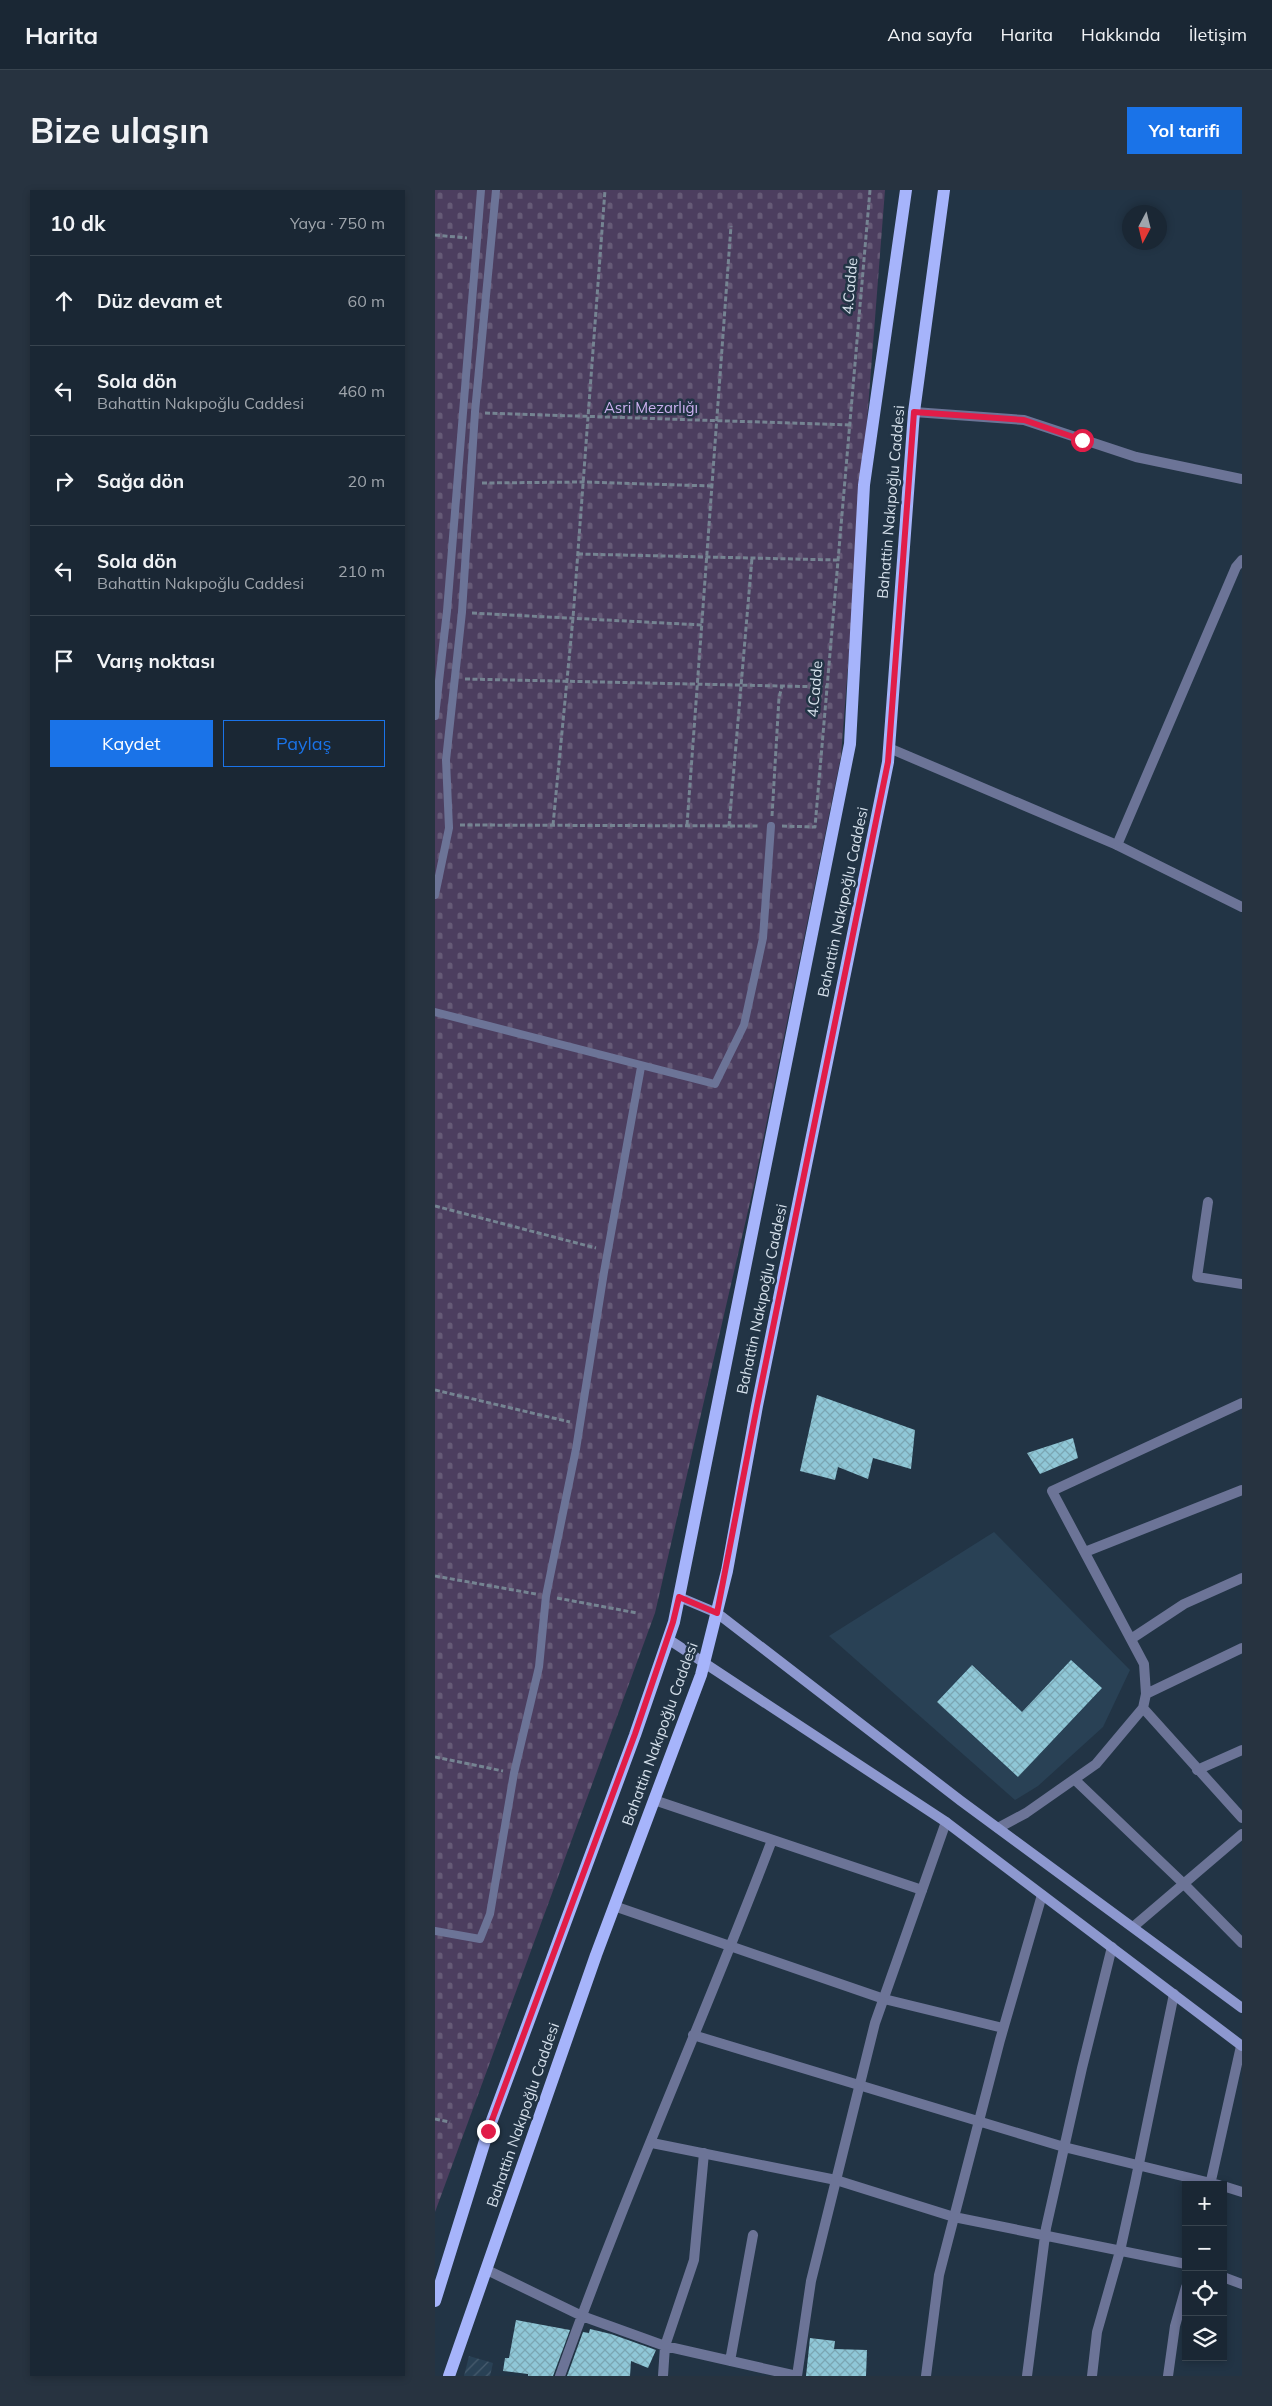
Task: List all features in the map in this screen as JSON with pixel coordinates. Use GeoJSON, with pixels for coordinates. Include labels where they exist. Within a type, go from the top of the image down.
{"type":"FeatureCollection","features":[{"type":"Feature","properties":{"kind":"main road","name":"Bahattin Nakıpoğlu Caddesi"},"geometry":{"type":"LineString","coordinates":[[435,2301],[488,2131],[668,1639],[679,1597],[850,744],[864,485],[905,190]]}},
{"type":"Feature","properties":{"kind":"main road","name":"Bahattin Nakıpoğlu Caddesi"},"geometry":{"type":"LineString","coordinates":[[449,2376],[614,1906],[704,1663],[717,1613],[889,748],[914,412],[944,190]]}},
{"type":"Feature","properties":{"kind":"main road"},"geometry":{"type":"LineString","coordinates":[[679,1597],[717,1613],[998,1828],[1242,2008]]}},
{"type":"Feature","properties":{"kind":"main road"},"geometry":{"type":"LineString","coordinates":[[668,1639],[946,1822],[1242,2046]]}},
{"type":"Feature","properties":{"kind":"street"},"geometry":{"type":"LineString","coordinates":[[914,412],[1024,420],[1137,457],[1242,479]]}},
{"type":"Feature","properties":{"kind":"street"},"geometry":{"type":"LineString","coordinates":[[1117,845],[1236,567],[1242,560]]}},
{"type":"Feature","properties":{"kind":"street"},"geometry":{"type":"LineString","coordinates":[[889,748],[1117,845],[1242,908]]}},
{"type":"Feature","properties":{"kind":"street"},"geometry":{"type":"LineString","coordinates":[[1208,1202],[1197,1277],[1242,1284]]}},
{"type":"Feature","properties":{"kind":"street"},"geometry":{"type":"LineString","coordinates":[[998,1828],[1026,1813],[1096,1764],[1143,1708],[1146,1694],[1144,1664],[1053,1491],[1242,1403]]}},
{"type":"Feature","properties":{"kind":"street"},"geometry":{"type":"LineString","coordinates":[[1085,1552],[1242,1490]]}},
{"type":"Feature","properties":{"kind":"street"},"geometry":{"type":"LineString","coordinates":[[1131,1639],[1184,1604],[1242,1578]]}},
{"type":"Feature","properties":{"kind":"street"},"geometry":{"type":"LineString","coordinates":[[1146,1694],[1242,1648]]}},
{"type":"Feature","properties":{"kind":"street"},"geometry":{"type":"LineString","coordinates":[[1143,1708],[1242,1818]]}},
{"type":"Feature","properties":{"kind":"street"},"geometry":{"type":"LineString","coordinates":[[1197,1770],[1242,1750]]}},
{"type":"Feature","properties":{"kind":"street"},"geometry":{"type":"LineString","coordinates":[[1075,1780],[1242,1944]]}},
{"type":"Feature","properties":{"kind":"street"},"geometry":{"type":"LineString","coordinates":[[654,1800],[922,1890]]}},
{"type":"Feature","properties":{"kind":"street"},"geometry":{"type":"LineString","coordinates":[[487,2270],[582,2316],[665,2346],[797,2376],[811,2281],[875,2023],[946,1822]]}},
{"type":"Feature","properties":{"kind":"street"},"geometry":{"type":"LineString","coordinates":[[1133,1927],[1242,1834]]}},
{"type":"Feature","properties":{"kind":"street"},"geometry":{"type":"LineString","coordinates":[[560,2376],[693,2035],[732,1946],[772,1840]]}},
{"type":"Feature","properties":{"kind":"street"},"geometry":{"type":"LineString","coordinates":[[926,2376],[939,2275],[1003,2028],[1042,1895]]}},
{"type":"Feature","properties":{"kind":"street"},"geometry":{"type":"LineString","coordinates":[[614,1906],[884,1999],[1003,2028]]}},
{"type":"Feature","properties":{"kind":"street"},"geometry":{"type":"LineString","coordinates":[[1027,2376],[1045,2235],[1112,1947]]}},
{"type":"Feature","properties":{"kind":"street"},"geometry":{"type":"LineString","coordinates":[[1092,2376],[1097,2332],[1120,2251],[1174,1994]]}},
{"type":"Feature","properties":{"kind":"street"},"geometry":{"type":"LineString","coordinates":[[693,2035],[1065,2147],[1202,2181]]}},
{"type":"Feature","properties":{"kind":"street"},"geometry":{"type":"LineString","coordinates":[[1214,2181],[1242,2046]]}},
{"type":"Feature","properties":{"kind":"street"},"geometry":{"type":"LineString","coordinates":[[652,2143],[836,2180],[954,2217],[1182,2263]]}},
{"type":"Feature","properties":{"kind":"street"},"geometry":{"type":"LineString","coordinates":[[663,2376],[665,2346],[694,2260],[704,2153]]}},
{"type":"Feature","properties":{"kind":"street"},"geometry":{"type":"LineString","coordinates":[[1227,2187],[1242,2192]]}},
{"type":"Feature","properties":{"kind":"street"},"geometry":{"type":"LineString","coordinates":[[730,2361],[753,2235]]}},
{"type":"Feature","properties":{"kind":"street"},"geometry":{"type":"LineString","coordinates":[[1227,2278],[1242,2284]]}},
{"type":"Feature","properties":{"kind":"street"},"geometry":{"type":"LineString","coordinates":[[1168,2376],[1175,2326],[1182,2301]]}},
{"type":"Feature","properties":{"kind":"lane"},"geometry":{"type":"LineString","coordinates":[[435,716],[447,611],[481,190]]}},
{"type":"Feature","properties":{"kind":"lane"},"geometry":{"type":"LineString","coordinates":[[435,895],[449,825],[446,760],[461,612],[469,483],[496,190]]}},
{"type":"Feature","properties":{"kind":"lane"},"geometry":{"type":"LineString","coordinates":[[435,1012],[715,1084],[744,1025],[763,938],[771,826]]}},
{"type":"Feature","properties":{"kind":"lane"},"geometry":{"type":"LineString","coordinates":[[435,1931],[480,1939],[490,1914],[514,1773],[539,1667],[546,1596],[580,1424],[641,1066]]}},
{"type":"Feature","properties":{"kind":"path"},"geometry":{"type":"LineString","coordinates":[[553,824],[573,618],[605,190]]}},
{"type":"Feature","properties":{"kind":"path","name":"4.Cadde"},"geometry":{"type":"LineString","coordinates":[[449,825],[553,824],[815,827],[870,190]]}},
{"type":"Feature","properties":{"kind":"path"},"geometry":{"type":"LineString","coordinates":[[687,825],[731,226]]}},
{"type":"Feature","properties":{"kind":"path"},"geometry":{"type":"LineString","coordinates":[[435,235],[476,239]]}},
{"type":"Feature","properties":{"kind":"path"},"geometry":{"type":"LineString","coordinates":[[475,412],[850,425]]}},
{"type":"Feature","properties":{"kind":"path"},"geometry":{"type":"LineString","coordinates":[[469,483],[583,482],[712,486]]}},
{"type":"Feature","properties":{"kind":"path"},"geometry":{"type":"LineString","coordinates":[[578,554],[837,560]]}},
{"type":"Feature","properties":{"kind":"path"},"geometry":{"type":"LineString","coordinates":[[729,826],[752,558]]}},
{"type":"Feature","properties":{"kind":"path"},"geometry":{"type":"LineString","coordinates":[[461,612],[702,625]]}},
{"type":"Feature","properties":{"kind":"path"},"geometry":{"type":"LineString","coordinates":[[455,679],[826,687]]}},
{"type":"Feature","properties":{"kind":"path"},"geometry":{"type":"LineString","coordinates":[[771,826],[779,698],[782,686]]}},
{"type":"Feature","properties":{"kind":"path"},"geometry":{"type":"LineString","coordinates":[[435,1206],[609,1251]]}},
{"type":"Feature","properties":{"kind":"path"},"geometry":{"type":"LineString","coordinates":[[435,1390],[580,1424]]}},
{"type":"Feature","properties":{"kind":"path"},"geometry":{"type":"LineString","coordinates":[[435,1757],[514,1773]]}},
{"type":"Feature","properties":{"kind":"path"},"geometry":{"type":"LineString","coordinates":[[435,2119],[450,2122]]}},
{"type":"Feature","properties":{"kind":"shaded area"},"geometry":{"type":"Polygon","coordinates":[[[994,1532],[1130,1670],[1103,1727],[1038,1786],[1015,1800],[829,1636],[994,1532]]]}},
{"type":"Feature","properties":{"kind":"shaded area"},"geometry":{"type":"Polygon","coordinates":[[[469,2356],[493,2363],[490,2376],[464,2376],[469,2356]]]}},
{"type":"Feature","properties":{"kind":"green space","name":"Asri Mezarlığı"},"geometry":{"type":"Polygon","coordinates":[[[435,190],[885,190],[841,756],[754,1185],[655,1613],[435,2212],[435,190]]]}},
{"type":"Feature","properties":{"kind":"building"},"geometry":{"type":"Polygon","coordinates":[[[817,1395],[915,1430],[911,1469],[873,1458],[868,1479],[838,1467],[835,1480],[800,1471],[817,1395]]]}},
{"type":"Feature","properties":{"kind":"building"},"geometry":{"type":"Polygon","coordinates":[[[1073,1438],[1078,1458],[1040,1474],[1027,1453],[1073,1438]]]}},
{"type":"Feature","properties":{"kind":"building"},"geometry":{"type":"Polygon","coordinates":[[[1071,1660],[1102,1688],[1018,1777],[937,1702],[972,1665],[1022,1712],[1071,1660]]]}},
{"type":"Feature","properties":{"kind":"building"},"geometry":{"type":"Polygon","coordinates":[[[516,2320],[570,2330],[553,2376],[528,2376],[528,2374],[503,2371],[505,2358],[509,2358],[516,2320]]]}},
{"type":"Feature","properties":{"kind":"building"},"geometry":{"type":"Polygon","coordinates":[[[590,2329],[611,2334],[656,2350],[648,2368],[631,2361],[630,2376],[567,2376],[583,2332],[589,2333],[590,2329]]]}},
{"type":"Feature","properties":{"kind":"building"},"geometry":{"type":"Polygon","coordinates":[[[810,2338],[835,2341],[834,2349],[867,2350],[866,2376],[806,2376],[810,2338]]]}},
{"type":"Feature","properties":{"kind":"route"},"geometry":{"type":"LineString","coordinates":[[488,2131],[635,1734],[673,1622],[679,1597],[717,1613],[727,1571],[757,1406],[888,762],[914,412],[1024,420],[1082,440]]}}]}
